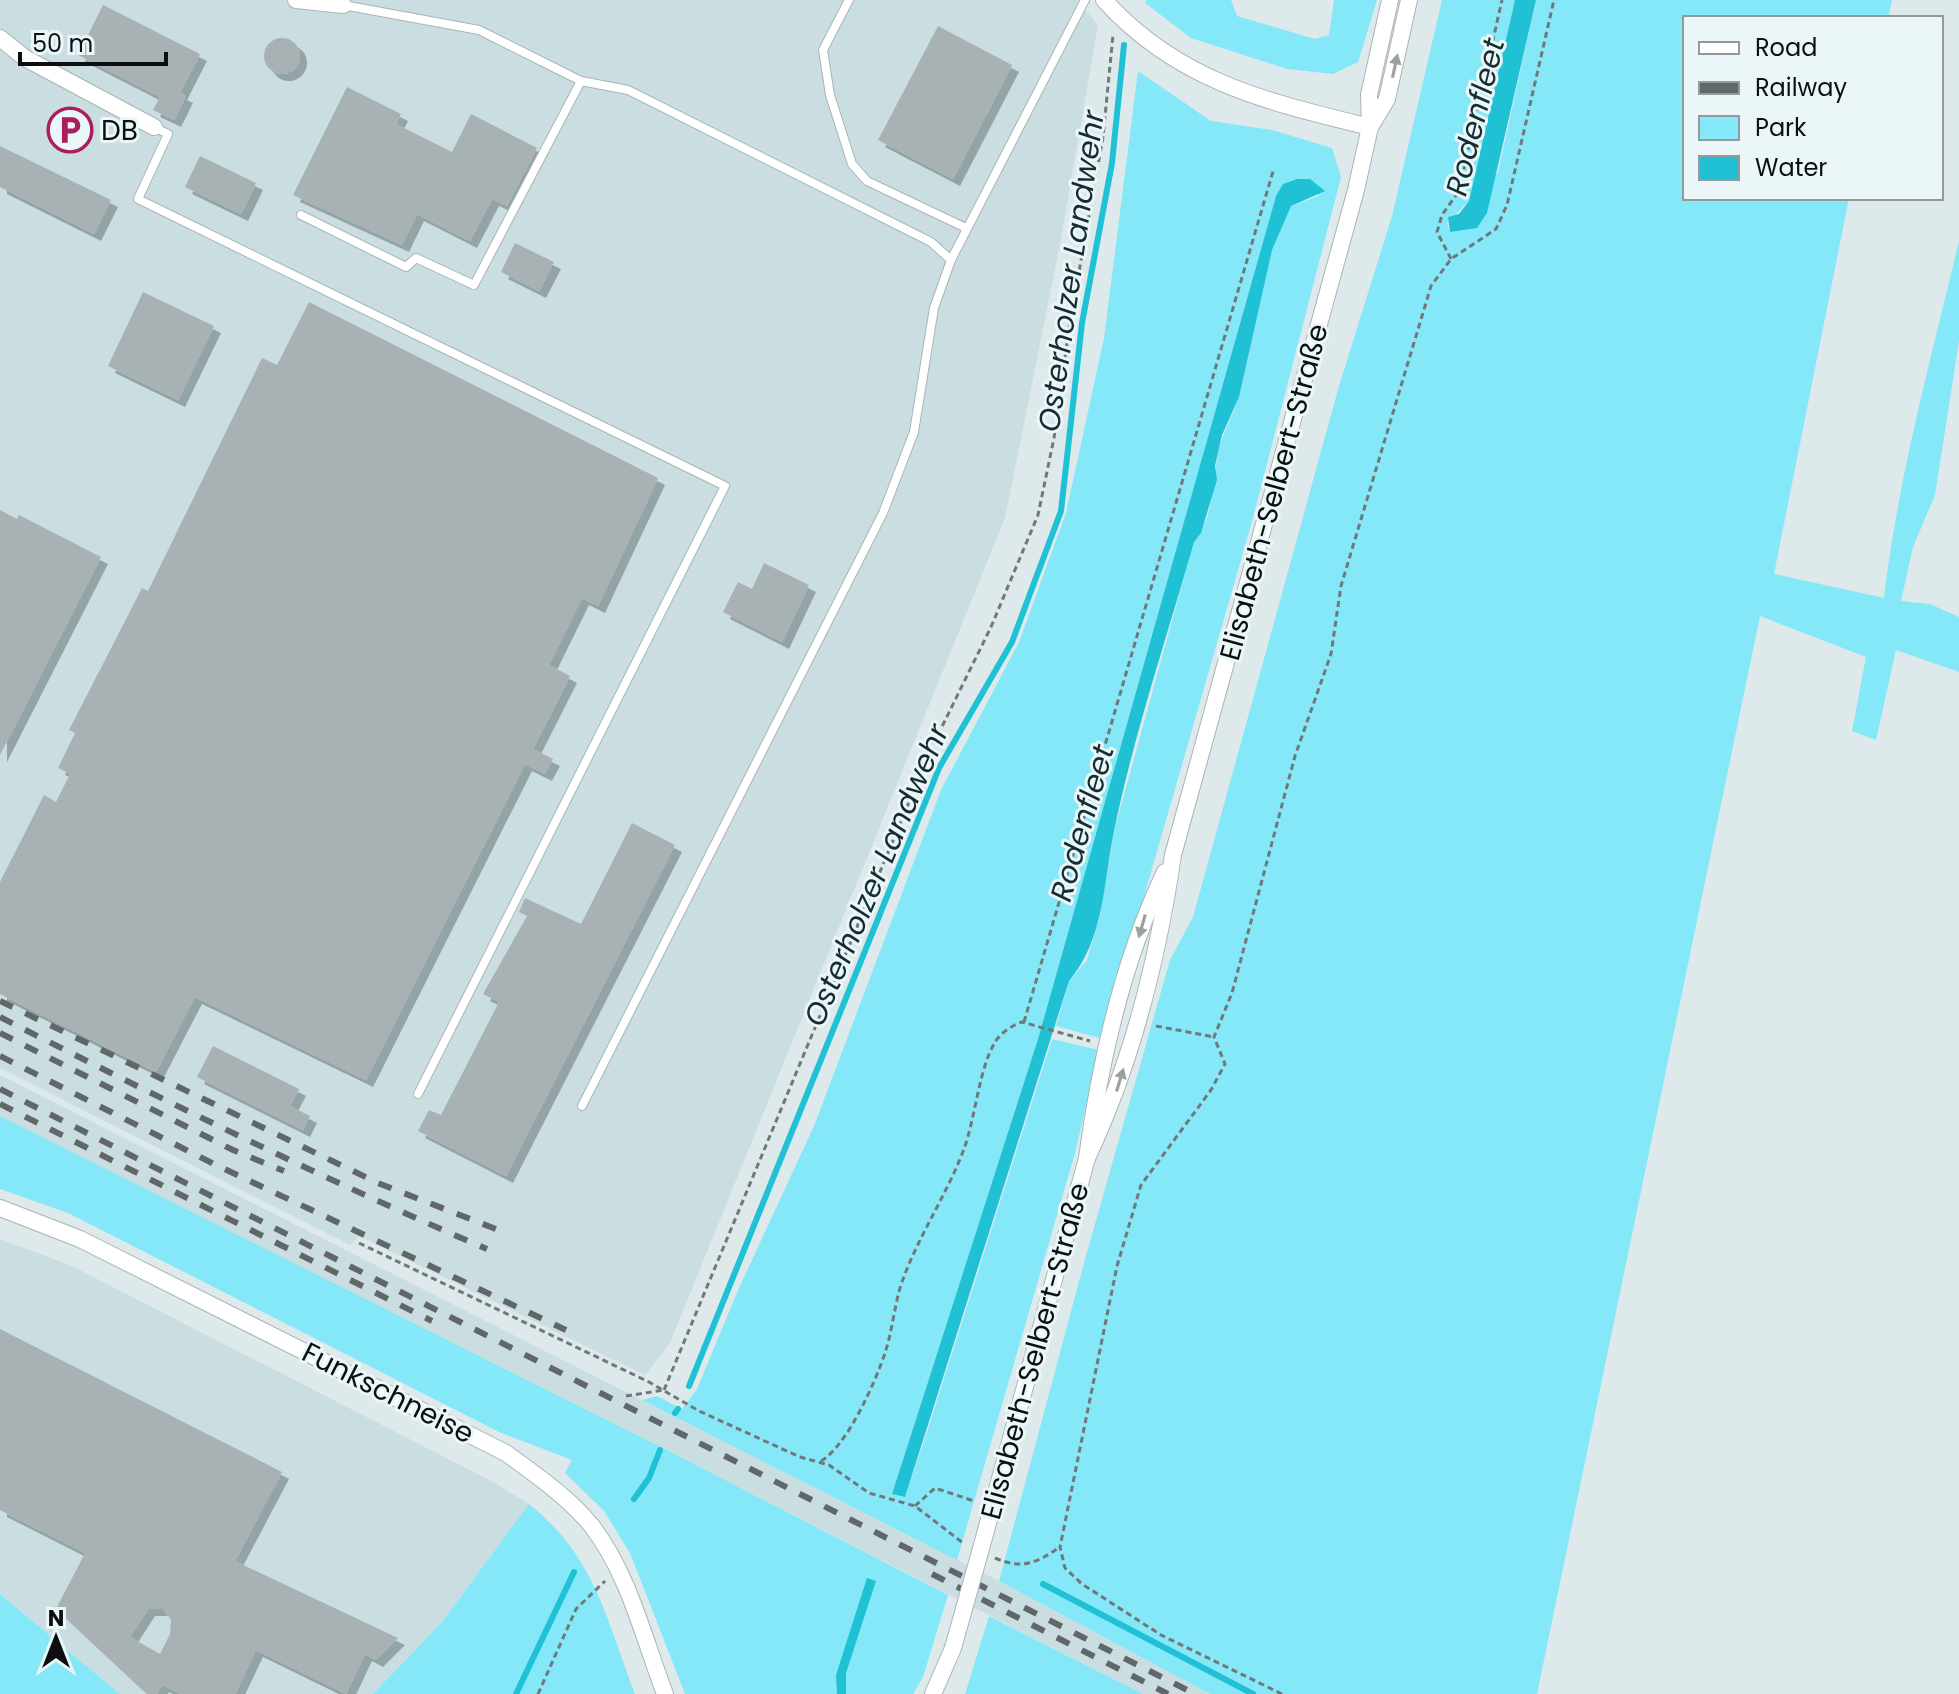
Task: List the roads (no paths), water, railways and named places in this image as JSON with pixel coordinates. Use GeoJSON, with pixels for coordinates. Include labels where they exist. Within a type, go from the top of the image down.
{"type":"FeatureCollection","features":[{"type":"Feature","properties":{"kind":"street"},"geometry":{"type":"LineString","coordinates":[[296,0],[343,5]]}},
{"type":"Feature","properties":{"kind":"street","name":"Elisabeth-Selbert-Straße"},"geometry":{"type":"LineString","coordinates":[[1087,1158],[1113,1104],[1137,1022],[1164,915],[1173,855],[1244,607],[1370,127],[1369,95],[1390,0]]}},
{"type":"Feature","properties":{"kind":"street","name":"Elisabeth-Selbert-Straße"},"geometry":{"type":"LineString","coordinates":[[1370,127],[1387,99],[1409,0]]}},
{"type":"Feature","properties":{"kind":"street"},"geometry":{"type":"LineString","coordinates":[[1105,2],[1155,45],[1225,88],[1265,102],[1370,127]]}},
{"type":"Feature","properties":{"kind":"street"},"geometry":{"type":"LineString","coordinates":[[0,38],[25,58],[154,127]]}},
{"type":"Feature","properties":{"kind":"street","name":"Elisabeth-Selbert-Straße"},"geometry":{"type":"LineString","coordinates":[[933,1694],[953,1648],[1087,1158],[1107,1047],[1147,909],[1173,855]]}},
{"type":"Feature","properties":{"kind":"street","name":"Funkschneise"},"geometry":{"type":"LineString","coordinates":[[0,1208],[80,1239],[506,1453],[556,1489],[590,1524],[620,1575],[665,1694]]}},
{"type":"Feature","properties":{"kind":"lane"},"geometry":{"type":"LineString","coordinates":[[849,0],[823,50],[830,95],[852,164],[867,181],[966,228]]}},
{"type":"Feature","properties":{"kind":"lane"},"geometry":{"type":"LineString","coordinates":[[582,1106],[883,513],[914,432],[934,308],[951,260],[1085,0]]}},
{"type":"Feature","properties":{"kind":"lane"},"geometry":{"type":"LineString","coordinates":[[343,5],[479,30],[581,81],[628,90],[931,242],[951,260]]}},
{"type":"Feature","properties":{"kind":"lane"},"geometry":{"type":"LineString","coordinates":[[301,215],[406,267],[416,258],[474,285],[581,81]]}},
{"type":"Feature","properties":{"kind":"lane"},"geometry":{"type":"LineString","coordinates":[[154,127],[168,134],[138,199],[725,486],[418,1094]]}},
{"type":"Feature","properties":{"kind":"water"},"geometry":{"type":"Polygon","coordinates":[[[1515,0],[1536,0],[1487,213],[1477,228],[1450,232],[1448,217],[1459,214],[1469,201],[1515,0]]]}},
{"type":"Feature","properties":{"kind":"water"},"geometry":{"type":"Polygon","coordinates":[[[1310,179],[1325,191],[1291,206],[1272,250],[1239,397],[1222,435],[1215,466],[1217,480],[1201,533],[1194,542],[1131,758],[1096,929],[1090,947],[1069,981],[905,1497],[892,1494],[1038,1039],[1276,196],[1283,184],[1310,179]]]}},
{"type":"Feature","properties":{"kind":"water"},"geometry":{"type":"Polygon","coordinates":[[[867,1578],[876,1581],[846,1673],[846,1694],[837,1694],[836,1675],[867,1578]]]}},
{"type":"Feature","properties":{"kind":"waterway","name":"Osterholzer Landwehr"},"geometry":{"type":"LineString","coordinates":[[689,1386],[939,768],[1012,642],[1061,511],[1082,323],[1112,163],[1124,45]]}},
{"type":"Feature","properties":{"kind":"waterway"},"geometry":{"type":"LineString","coordinates":[[675,1413],[678,1409]]}},
{"type":"Feature","properties":{"kind":"waterway"},"geometry":{"type":"LineString","coordinates":[[634,1499],[649,1478],[660,1450]]}},
{"type":"Feature","properties":{"kind":"waterway"},"geometry":{"type":"LineString","coordinates":[[516,1694],[574,1572]]}},
{"type":"Feature","properties":{"kind":"waterway","name":"Osterholzer Landwehr"},"geometry":{"type":"LineString","coordinates":[[1043,1584],[1253,1694]]}},
{"type":"Feature","properties":{"kind":"railway"},"geometry":{"type":"LineString","coordinates":[[0,1001],[378,1183],[501,1231]]}},
{"type":"Feature","properties":{"kind":"railway"},"geometry":{"type":"LineString","coordinates":[[0,1017],[242,1137],[487,1249]]}},
{"type":"Feature","properties":{"kind":"railway"},"geometry":{"type":"LineString","coordinates":[[0,1033],[233,1150],[284,1171]]}},
{"type":"Feature","properties":{"kind":"railway"},"geometry":{"type":"LineString","coordinates":[[0,1056],[216,1165],[566,1330]]}},
{"type":"Feature","properties":{"kind":"railway"},"geometry":{"type":"LineString","coordinates":[[0,1089],[1195,1694]]}},
{"type":"Feature","properties":{"kind":"railway"},"geometry":{"type":"LineString","coordinates":[[0,1104],[432,1321]]}},
{"type":"Feature","properties":{"kind":"railway"},"geometry":{"type":"LineString","coordinates":[[932,1574],[1168,1694]]}},
{"type":"Feature","properties":{"kind":"place","name":"DB"},"geometry":{"type":"Point","coordinates":[70,130]}},
{"type":"Feature","properties":{"kind":"water label","name":"Rodenfleet"},"geometry":{"type":"Point","coordinates":[1475,117]}},
{"type":"Feature","properties":{"kind":"water label","name":"Rodenfleet"},"geometry":{"type":"Point","coordinates":[1082,823]}}]}
